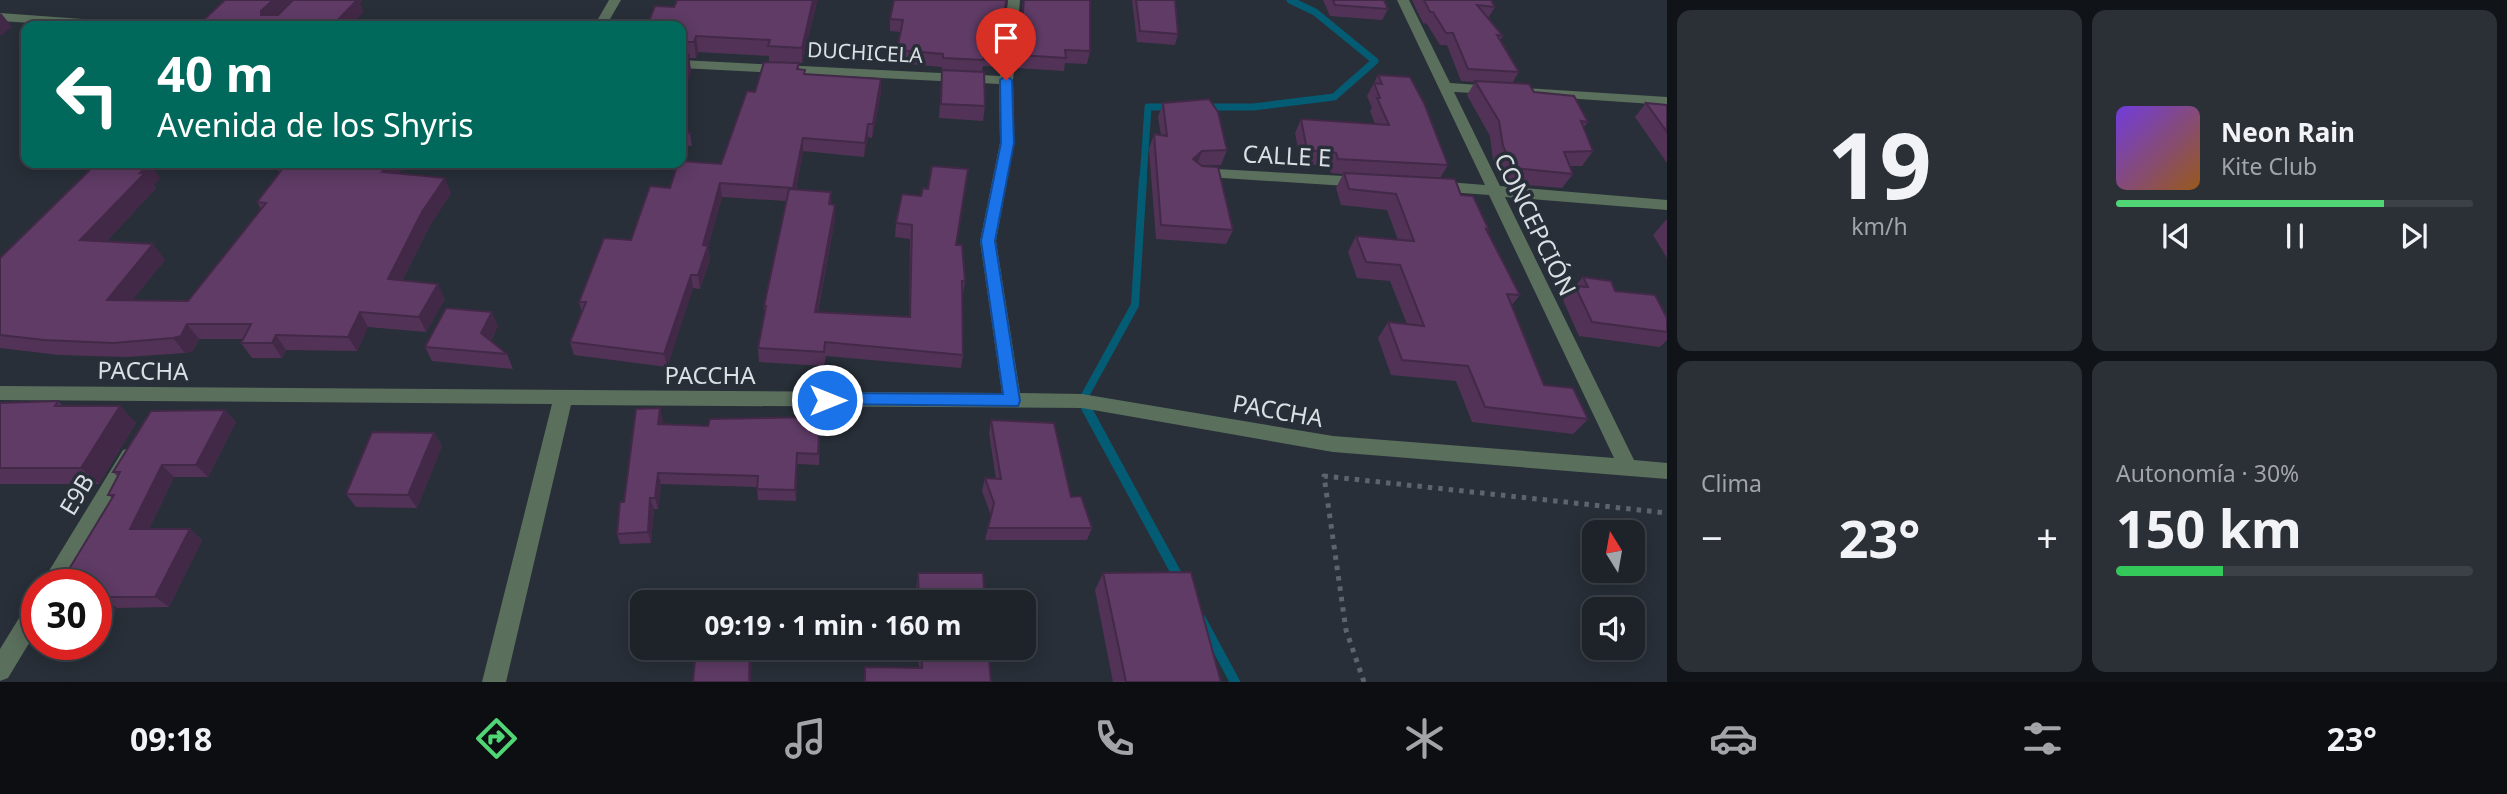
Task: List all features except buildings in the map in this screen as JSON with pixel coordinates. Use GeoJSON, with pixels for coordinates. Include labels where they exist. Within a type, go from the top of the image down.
{"type":"FeatureCollection","features":[{"type":"Feature","properties":{"kind":"street"},"geometry":{"type":"LineString","coordinates":[[603,21],[615,0]]}},
{"type":"Feature","properties":{"kind":"street"},"geometry":{"type":"LineString","coordinates":[[1012,401],[988,241],[1007,143],[1006,80],[1014,0]]}},
{"type":"Feature","properties":{"kind":"street","name":"CONCEPCIÓN"},"geometry":{"type":"LineString","coordinates":[[1403,0],[1628,468]]}},
{"type":"Feature","properties":{"kind":"street"},"geometry":{"type":"LineString","coordinates":[[0,17],[55,21]]}},
{"type":"Feature","properties":{"kind":"street","name":"DUCHICELA"},"geometry":{"type":"LineString","coordinates":[[686,64],[1006,80]]}},
{"type":"Feature","properties":{"kind":"street"},"geometry":{"type":"LineString","coordinates":[[1445,87],[1667,101]]}},
{"type":"Feature","properties":{"kind":"street","name":"CALLE E"},"geometry":{"type":"LineString","coordinates":[[1197,173],[1373,182]]}},
{"type":"Feature","properties":{"kind":"street"},"geometry":{"type":"LineString","coordinates":[[1413,185],[1494,189],[1667,205]]}},
{"type":"Feature","properties":{"kind":"street","name":"PACCHA"},"geometry":{"type":"LineString","coordinates":[[0,393],[1082,401],[1333,444],[1667,471]]}},
{"type":"Feature","properties":{"kind":"street"},"geometry":{"type":"LineString","coordinates":[[152,418],[167,394]]}},
{"type":"Feature","properties":{"kind":"street"},"geometry":{"type":"LineString","coordinates":[[494,682],[563,398]]}},
{"type":"Feature","properties":{"kind":"street","name":"E9B"},"geometry":{"type":"LineString","coordinates":[[61,569],[138,442]]}},
{"type":"Feature","properties":{"kind":"street"},"geometry":{"type":"LineString","coordinates":[[0,670],[21,635]]}},
{"type":"Feature","properties":{"kind":"path"},"geometry":{"type":"LineString","coordinates":[[1364,682],[1346,630],[1324,476],[1667,513]]}},
{"type":"Feature","properties":{"kind":"waterway"},"geometry":{"type":"LineString","coordinates":[[1204,107],[1253,107],[1334,97],[1375,61],[1315,12],[1290,0]]}},
{"type":"Feature","properties":{"kind":"waterway"},"geometry":{"type":"LineString","coordinates":[[1143,180],[1148,107],[1173,107]]}},
{"type":"Feature","properties":{"kind":"waterway"},"geometry":{"type":"LineString","coordinates":[[1083,404],[1082,401],[1135,305],[1143,178]]}},
{"type":"Feature","properties":{"kind":"waterway"},"geometry":{"type":"LineString","coordinates":[[1083,402],[1181,582]]}},
{"type":"Feature","properties":{"kind":"waterway"},"geometry":{"type":"LineString","coordinates":[[1201,619],[1235,682]]}},
{"type":"Feature","properties":{"kind":"route"},"geometry":{"type":"LineString","coordinates":[[827,400],[1012,401],[988,241],[1007,143],[1006,80]]}}]}
